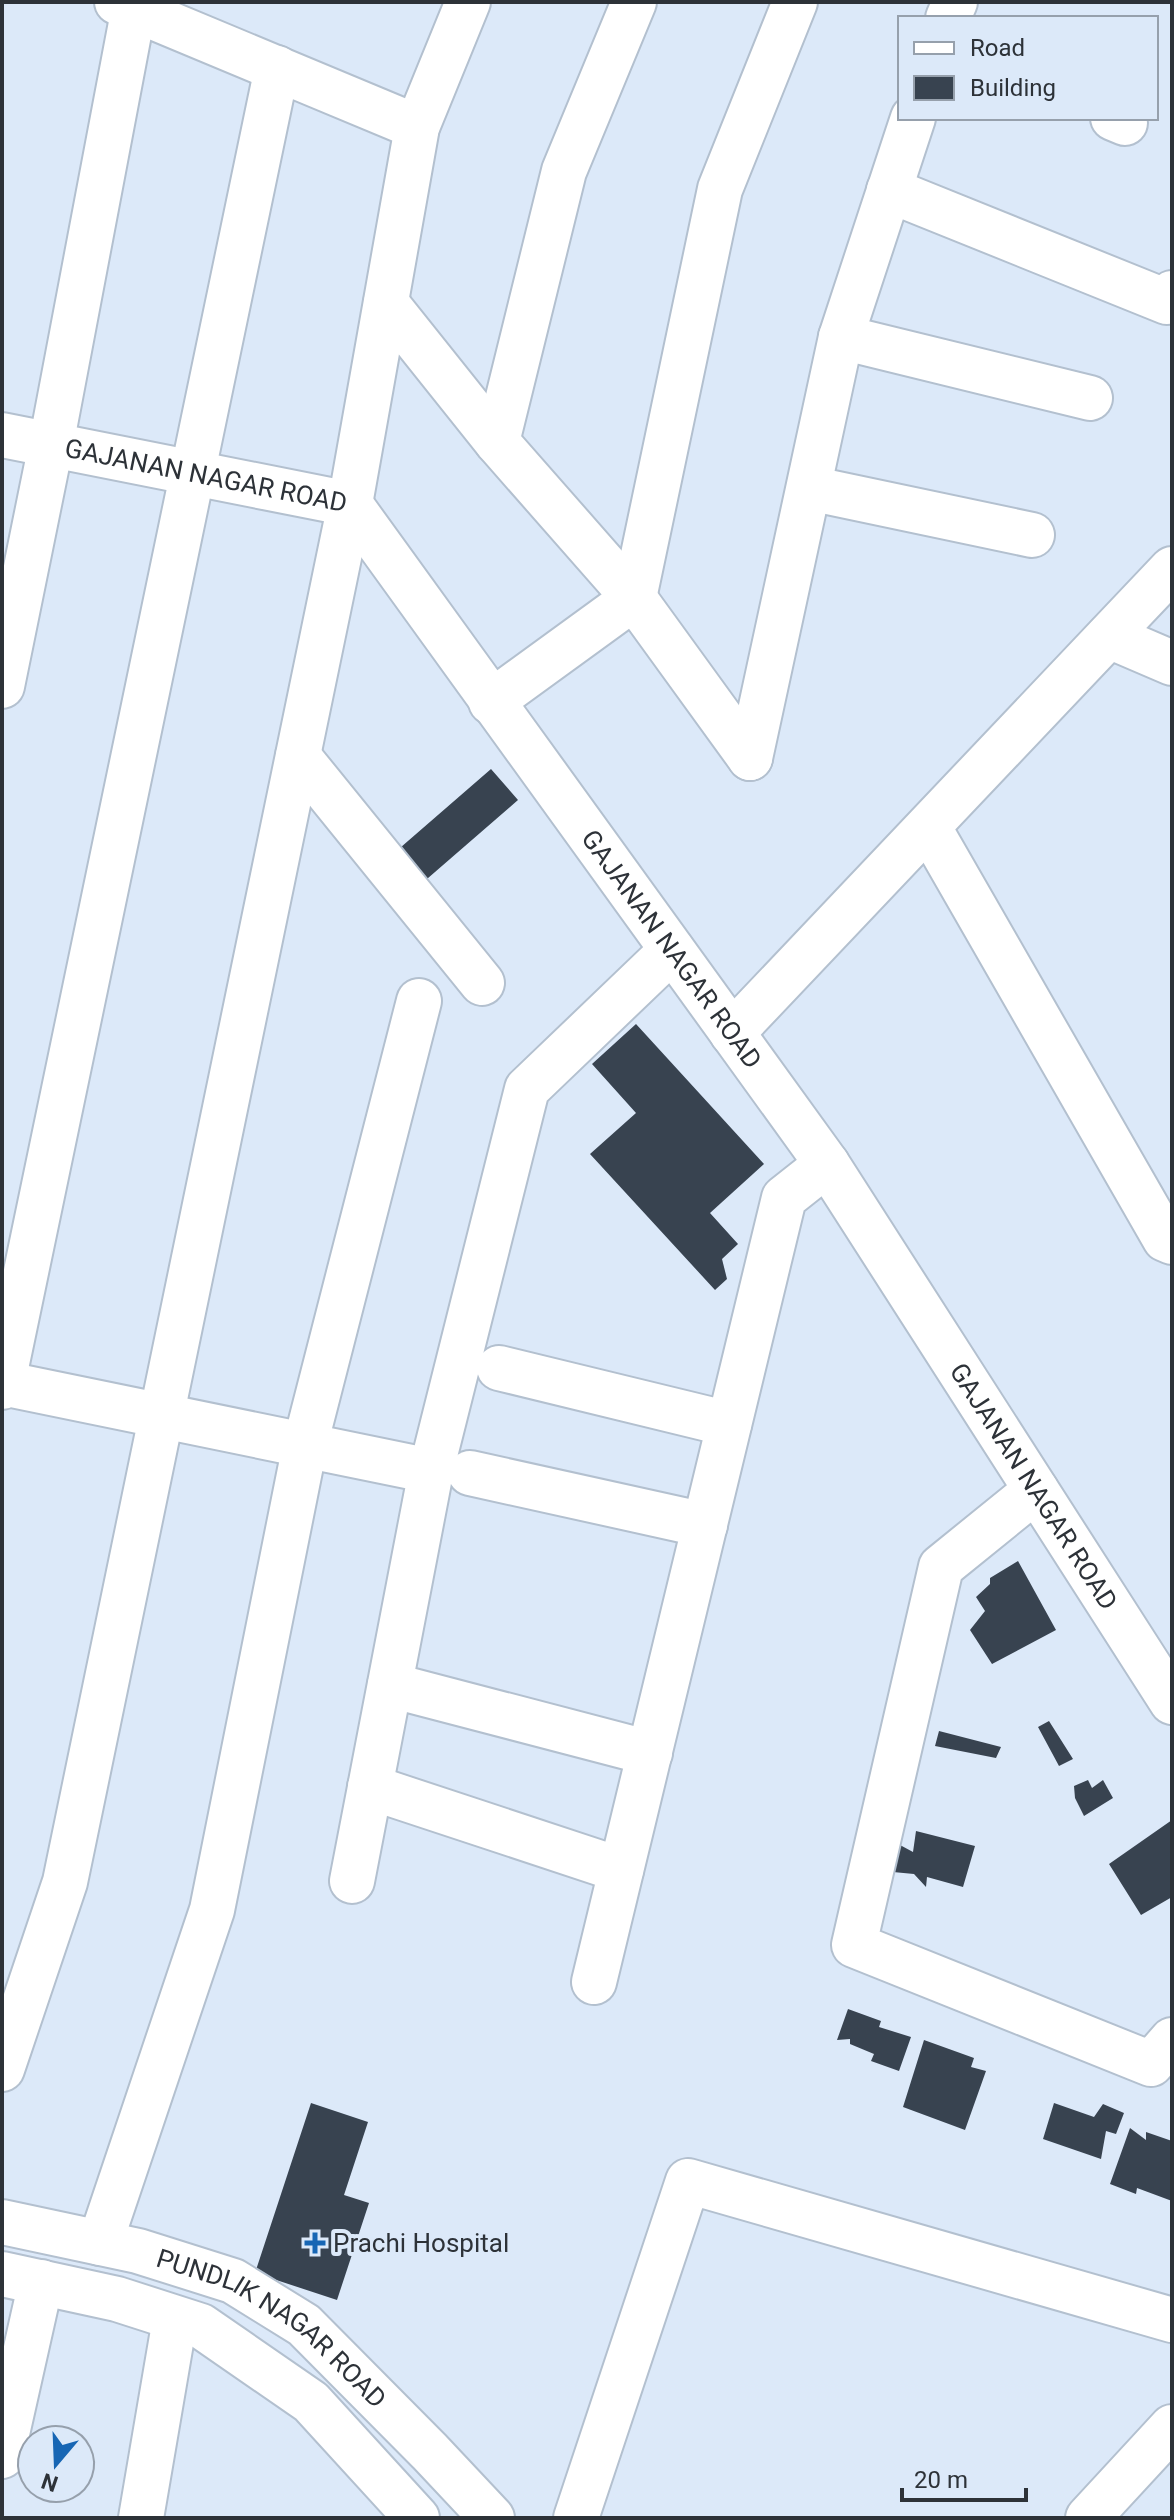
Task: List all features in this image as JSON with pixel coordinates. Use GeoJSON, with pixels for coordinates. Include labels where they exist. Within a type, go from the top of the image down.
{"type":"FeatureCollection","features":[{"type":"Feature","properties":{"kind":"street"},"geometry":{"type":"LineString","coordinates":[[2,2069],[65,1882],[350,504],[417,127],[468,2]]}},
{"type":"Feature","properties":{"kind":"street"},"geometry":{"type":"LineString","coordinates":[[497,442],[564,171],[634,2]]}},
{"type":"Feature","properties":{"kind":"street"},"geometry":{"type":"LineString","coordinates":[[491,702],[634,598],[720,189],[795,2]]}},
{"type":"Feature","properties":{"kind":"street"},"geometry":{"type":"LineString","coordinates":[[2,686],[51,445],[128,4],[417,127]]}},
{"type":"Feature","properties":{"kind":"street"},"geometry":{"type":"LineString","coordinates":[[277,68],[2,1384],[705,1525]]}},
{"type":"Feature","properties":{"kind":"street"},"geometry":{"type":"LineString","coordinates":[[386,303],[497,442],[634,598],[750,758],[841,337],[912,120]]}},
{"type":"Feature","properties":{"kind":"street"},"geometry":{"type":"LineString","coordinates":[[889,190],[1167,302],[1172,293]]}},
{"type":"Feature","properties":{"kind":"street"},"geometry":{"type":"LineString","coordinates":[[841,337],[1090,398]]}},
{"type":"Feature","properties":{"kind":"street","name":"GAJANAN NAGAR ROAD"},"geometry":{"type":"LineString","coordinates":[[2,435],[350,504],[827,1164],[1172,1702]]}},
{"type":"Feature","properties":{"kind":"street"},"geometry":{"type":"LineString","coordinates":[[809,488],[1032,535]]}},
{"type":"Feature","properties":{"kind":"street"},"geometry":{"type":"LineString","coordinates":[[732,1033],[1172,569]]}},
{"type":"Feature","properties":{"kind":"street"},"geometry":{"type":"LineString","coordinates":[[1109,636],[1172,663]]}},
{"type":"Feature","properties":{"kind":"street"},"geometry":{"type":"LineString","coordinates":[[298,756],[482,983]]}},
{"type":"Feature","properties":{"kind":"street"},"geometry":{"type":"LineString","coordinates":[[929,828],[1165,1239],[1172,1242]]}},
{"type":"Feature","properties":{"kind":"street"},"geometry":{"type":"LineString","coordinates":[[352,1881],[390,1685],[451,1472],[527,1089],[672,950]]}},
{"type":"Feature","properties":{"kind":"street"},"geometry":{"type":"LineString","coordinates":[[100,2243],[212,1910],[305,1445],[419,1001]]}},
{"type":"Feature","properties":{"kind":"street"},"geometry":{"type":"LineString","coordinates":[[594,1982],[784,1198],[827,1164]]}},
{"type":"Feature","properties":{"kind":"street"},"geometry":{"type":"LineString","coordinates":[[499,1368],[729,1424]]}},
{"type":"Feature","properties":{"kind":"street"},"geometry":{"type":"LineString","coordinates":[[1036,1490],[941,1567],[854,1945],[1151,2064],[1172,2040]]}},
{"type":"Feature","properties":{"kind":"street"},"geometry":{"type":"LineString","coordinates":[[390,1685],[650,1753]]}},
{"type":"Feature","properties":{"kind":"street"},"geometry":{"type":"LineString","coordinates":[[370,1787],[621,1870]]}},
{"type":"Feature","properties":{"kind":"street"},"geometry":{"type":"LineString","coordinates":[[576,2518],[688,2181],[1172,2320]]}},
{"type":"Feature","properties":{"kind":"street","name":"PUNDLIK NAGAR ROAD"},"geometry":{"type":"LineString","coordinates":[[2,2222],[138,2251],[233,2281],[304,2325],[492,2518]]}},
{"type":"Feature","properties":{"kind":"street"},"geometry":{"type":"LineString","coordinates":[[2,2456],[22,2278]]}},
{"type":"Feature","properties":{"kind":"street","name":"PUNDLIK NAGAR ROAD"},"geometry":{"type":"LineString","coordinates":[[22,2278],[117,2299],[201,2326],[311,2402],[417,2518]]}},
{"type":"Feature","properties":{"kind":"street"},"geometry":{"type":"LineString","coordinates":[[141,2518],[175,2319]]}},
{"type":"Feature","properties":{"kind":"street"},"geometry":{"type":"LineString","coordinates":[[1088,2518],[1172,2427]]}},
{"type":"Feature","properties":{"kind":"building"},"geometry":{"type":"Polygon","coordinates":[[[491,769],[518,800],[420,885],[393,854],[491,769]]]}},
{"type":"Feature","properties":{"kind":"building"},"geometry":{"type":"Polygon","coordinates":[[[636,1024],[764,1164],[710,1213],[738,1244],[722,1259],[727,1279],[715,1290],[590,1154],[636,1113],[592,1064],[636,1024]]]}},
{"type":"Feature","properties":{"kind":"building"},"geometry":{"type":"Polygon","coordinates":[[[1018,1561],[1056,1630],[992,1664],[970,1630],[985,1611],[976,1597],[990,1584],[990,1578],[1018,1561]]]}},
{"type":"Feature","properties":{"kind":"building"},"geometry":{"type":"Polygon","coordinates":[[[1049,1721],[1073,1759],[1059,1766],[1038,1727],[1049,1721]]]}},
{"type":"Feature","properties":{"kind":"building"},"geometry":{"type":"Polygon","coordinates":[[[939,1731],[1001,1747],[996,1758],[935,1746],[939,1731]]]}},
{"type":"Feature","properties":{"kind":"building"},"geometry":{"type":"Polygon","coordinates":[[[1088,1780],[1092,1788],[1103,1780],[1113,1798],[1084,1816],[1075,1798],[1074,1786],[1088,1780]]]}},
{"type":"Feature","properties":{"kind":"building"},"geometry":{"type":"Polygon","coordinates":[[[1172,1820],[1172,1897],[1141,1915],[1109,1864],[1172,1820]]]}},
{"type":"Feature","properties":{"kind":"building"},"geometry":{"type":"Polygon","coordinates":[[[916,1831],[975,1846],[963,1887],[927,1877],[926,1887],[914,1874],[893,1872],[900,1845],[913,1852],[916,1831]]]}},
{"type":"Feature","properties":{"kind":"building"},"geometry":{"type":"Polygon","coordinates":[[[848,2009],[881,2021],[879,2027],[911,2037],[899,2071],[871,2061],[874,2054],[850,2044],[850,2039],[837,2040],[848,2009]]]}},
{"type":"Feature","properties":{"kind":"building"},"geometry":{"type":"Polygon","coordinates":[[[924,2040],[974,2058],[971,2067],[986,2071],[965,2130],[903,2107],[924,2040]]]}},
{"type":"Feature","properties":{"kind":"building"},"geometry":{"type":"Polygon","coordinates":[[[311,2103],[368,2122],[344,2195],[369,2203],[337,2300],[255,2273],[311,2103]]]}},
{"type":"Feature","properties":{"kind":"building"},"geometry":{"type":"Polygon","coordinates":[[[1054,2103],[1094,2117],[1103,2104],[1124,2113],[1116,2134],[1106,2131],[1101,2159],[1043,2139],[1054,2103]]]}},
{"type":"Feature","properties":{"kind":"building"},"geometry":{"type":"Polygon","coordinates":[[[1130,2128],[1146,2140],[1146,2132],[1172,2141],[1172,2201],[1137,2188],[1136,2194],[1110,2184],[1130,2128]]]}},
{"type":"Feature","properties":{"kind":"place","name":"Prachi Hospital"},"geometry":{"type":"Point","coordinates":[315,2243]}}]}
